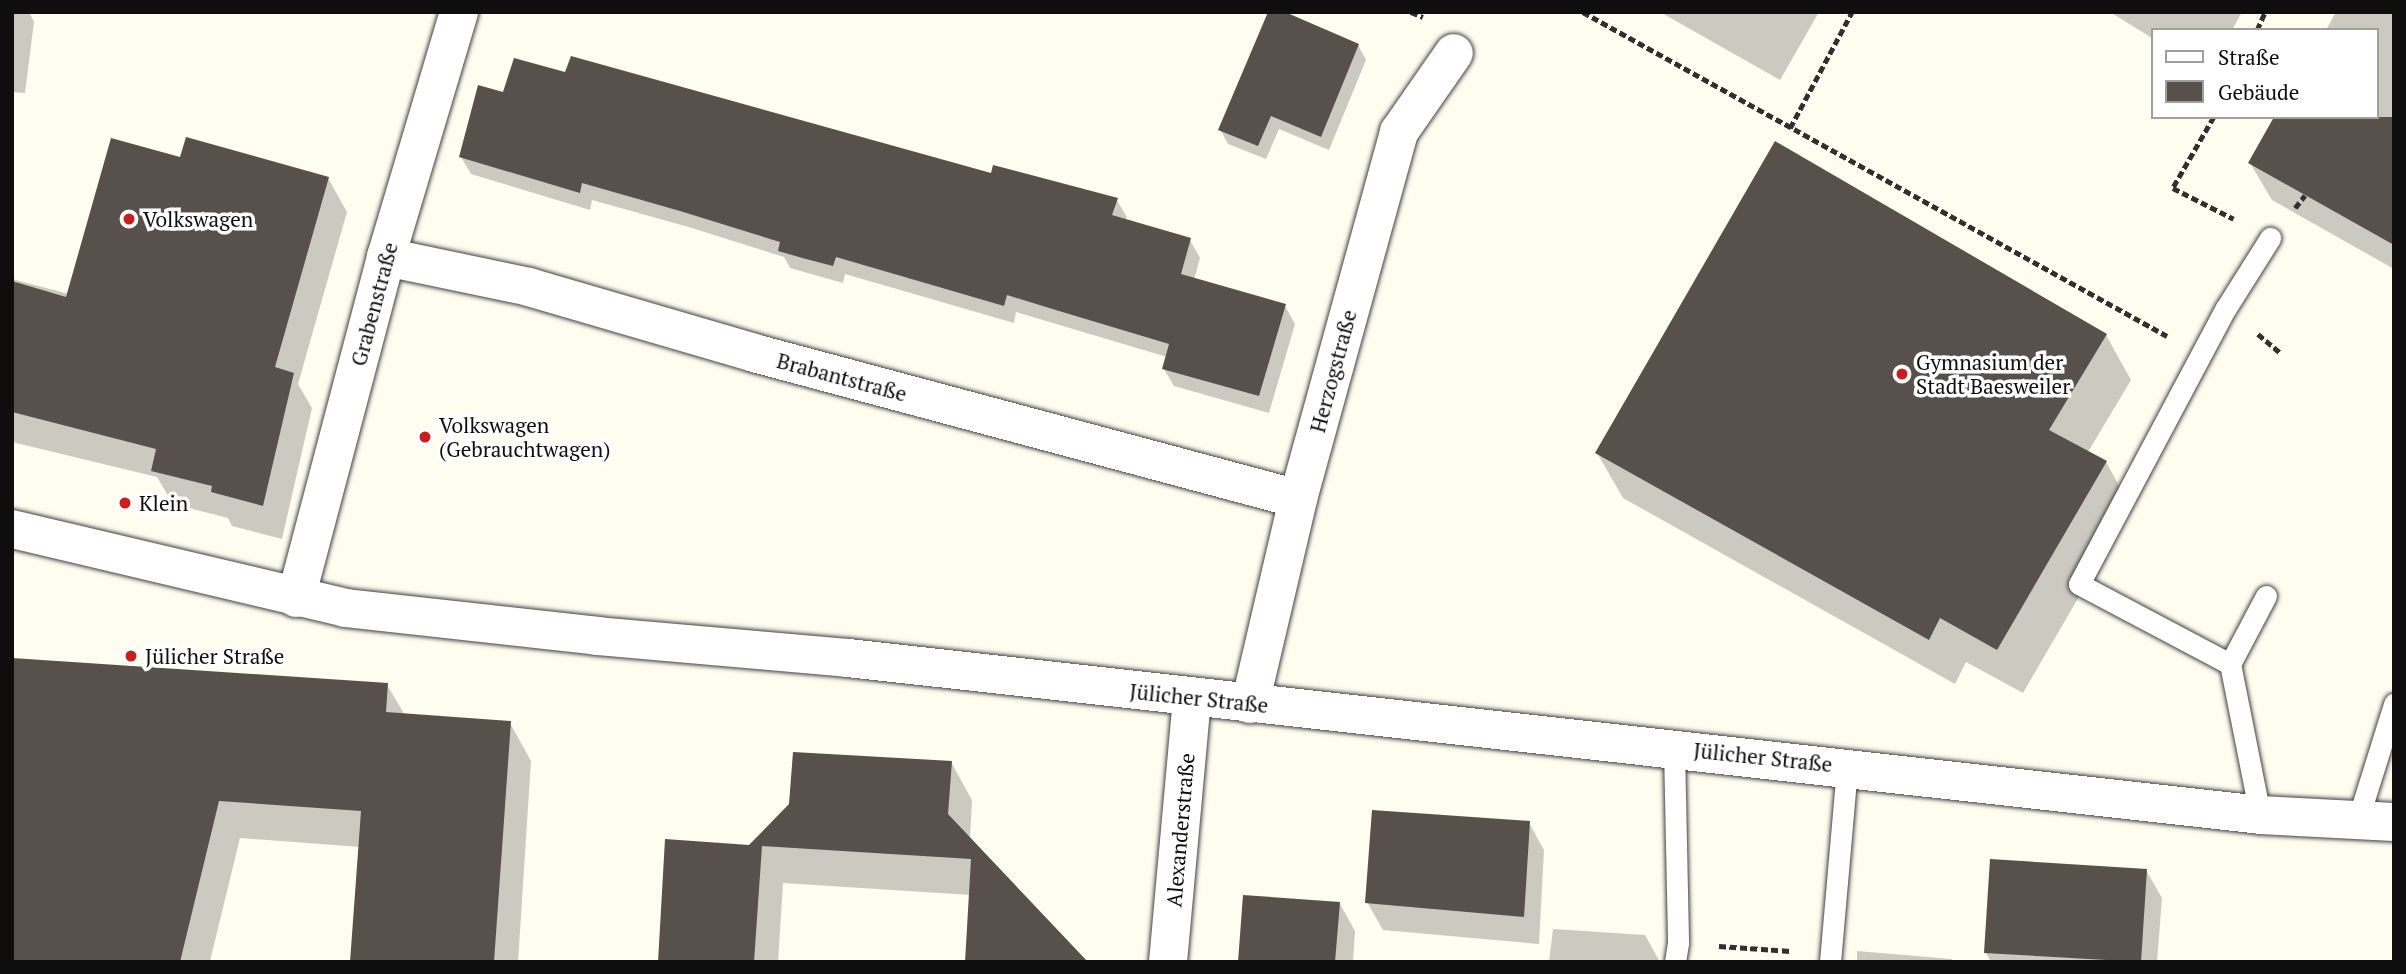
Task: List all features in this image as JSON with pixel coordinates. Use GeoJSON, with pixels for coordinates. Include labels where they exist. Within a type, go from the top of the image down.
{"type":"FeatureCollection","features":[{"type":"Feature","properties":{"kind":"street","name":"Grabenstraße"},"geometry":{"type":"LineString","coordinates":[[296,597],[386,257],[459,12]]}},
{"type":"Feature","properties":{"kind":"street","name":"Herzogstraße"},"geometry":{"type":"LineString","coordinates":[[1250,704],[1298,499],[1399,132],[1454,53]]}},
{"type":"Feature","properties":{"kind":"street","name":"Brabantstraße"},"geometry":{"type":"LineString","coordinates":[[386,257],[529,287],[754,353],[1298,499]]}},
{"type":"Feature","properties":{"kind":"street","name":"Jülicher Straße"},"geometry":{"type":"LineString","coordinates":[[12,529],[155,561],[296,597],[372,611],[597,636],[848,658],[2260,815],[2376,820]]}},
{"type":"Feature","properties":{"kind":"street","name":"Alexanderstraße"},"geometry":{"type":"LineString","coordinates":[[1168,962],[1192,698]]}},
{"type":"Feature","properties":{"kind":"lane"},"geometry":{"type":"LineString","coordinates":[[2230,664],[2079,584],[2226,308],[2270,237]]}},
{"type":"Feature","properties":{"kind":"lane"},"geometry":{"type":"LineString","coordinates":[[2260,815],[2230,664],[2266,596]]}},
{"type":"Feature","properties":{"kind":"lane"},"geometry":{"type":"LineString","coordinates":[[2376,820],[2394,704]]}},
{"type":"Feature","properties":{"kind":"lane"},"geometry":{"type":"LineString","coordinates":[[1674,748],[1677,952]]}},
{"type":"Feature","properties":{"kind":"lane"},"geometry":{"type":"LineString","coordinates":[[1830,958],[1847,767]]}},
{"type":"Feature","properties":{"kind":"path"},"geometry":{"type":"LineString","coordinates":[[1583,12],[2089,295],[2202,354]]}},
{"type":"Feature","properties":{"kind":"path"},"geometry":{"type":"LineString","coordinates":[[1790,128],[1852,12]]}},
{"type":"Feature","properties":{"kind":"path"},"geometry":{"type":"LineString","coordinates":[[2258,28],[2265,12]]}},
{"type":"Feature","properties":{"kind":"path"},"geometry":{"type":"LineString","coordinates":[[2213,119],[2173,188],[2270,237],[2305,195]]}},
{"type":"Feature","properties":{"kind":"path"},"geometry":{"type":"LineString","coordinates":[[1677,952],[1830,958]]}},
{"type":"Feature","properties":{"kind":"building"},"geometry":{"type":"Polygon","coordinates":[[[1268,12],[1285,12],[1359,44],[1321,137],[1271,116],[1258,146],[1218,130],[1268,12]]]}},
{"type":"Feature","properties":{"kind":"building"},"geometry":{"type":"Polygon","coordinates":[[[571,56],[991,173],[993,165],[1118,198],[1112,215],[1191,238],[1181,274],[1286,304],[1259,396],[1162,369],[1169,344],[1007,295],[1004,306],[836,257],[833,266],[778,251],[780,242],[680,211],[582,183],[580,193],[459,157],[478,85],[503,92],[514,58],[565,72],[571,56]]]}},
{"type":"Feature","properties":{"kind":"building"},"geometry":{"type":"Polygon","coordinates":[[[2394,117],[2394,245],[2248,163],[2273,119],[2394,117]]]}},
{"type":"Feature","properties":{"kind":"building"},"geometry":{"type":"Polygon","coordinates":[[[186,137],[329,177],[275,367],[294,373],[263,506],[211,492],[212,486],[151,471],[156,449],[12,412],[12,281],[66,297],[111,138],[180,157],[186,137]]]}},
{"type":"Feature","properties":{"kind":"building"},"geometry":{"type":"Polygon","coordinates":[[[1775,141],[2107,334],[2049,430],[2107,461],[1997,650],[1940,618],[1929,640],[1595,453],[1775,141]]]}},
{"type":"Feature","properties":{"kind":"building"},"geometry":{"type":"Polygon","coordinates":[[[12,658],[388,683],[386,712],[511,721],[494,962],[350,962],[361,811],[219,801],[180,962],[12,962],[12,658]]]}},
{"type":"Feature","properties":{"kind":"building"},"geometry":{"type":"Polygon","coordinates":[[[793,752],[952,761],[948,814],[1088,962],[965,962],[971,859],[762,846],[754,962],[658,962],[665,839],[749,845],[789,804],[793,752]]]}},
{"type":"Feature","properties":{"kind":"building"},"geometry":{"type":"Polygon","coordinates":[[[1372,810],[1530,821],[1524,917],[1365,903],[1372,810]]]}},
{"type":"Feature","properties":{"kind":"building"},"geometry":{"type":"Polygon","coordinates":[[[1990,859],[2147,869],[2141,962],[1984,953],[1990,859]]]}},
{"type":"Feature","properties":{"kind":"building"},"geometry":{"type":"Polygon","coordinates":[[[1243,895],[1340,902],[1335,962],[1238,962],[1243,895]]]}},
{"type":"Feature","properties":{"kind":"place","name":"Volkswagen"},"geometry":{"type":"Point","coordinates":[129,219]}},
{"type":"Feature","properties":{"kind":"place","name":"Gymnasium der Stadt Baesweiler"},"geometry":{"type":"Point","coordinates":[1902,374]}},
{"type":"Feature","properties":{"kind":"place","name":"Volkswagen (Gebrauchtwagen)"},"geometry":{"type":"Point","coordinates":[425,437]}},
{"type":"Feature","properties":{"kind":"place","name":"Klein"},"geometry":{"type":"Point","coordinates":[125,503]}},
{"type":"Feature","properties":{"kind":"place","name":"Jülicher Straße"},"geometry":{"type":"Point","coordinates":[131,656]}}]}
